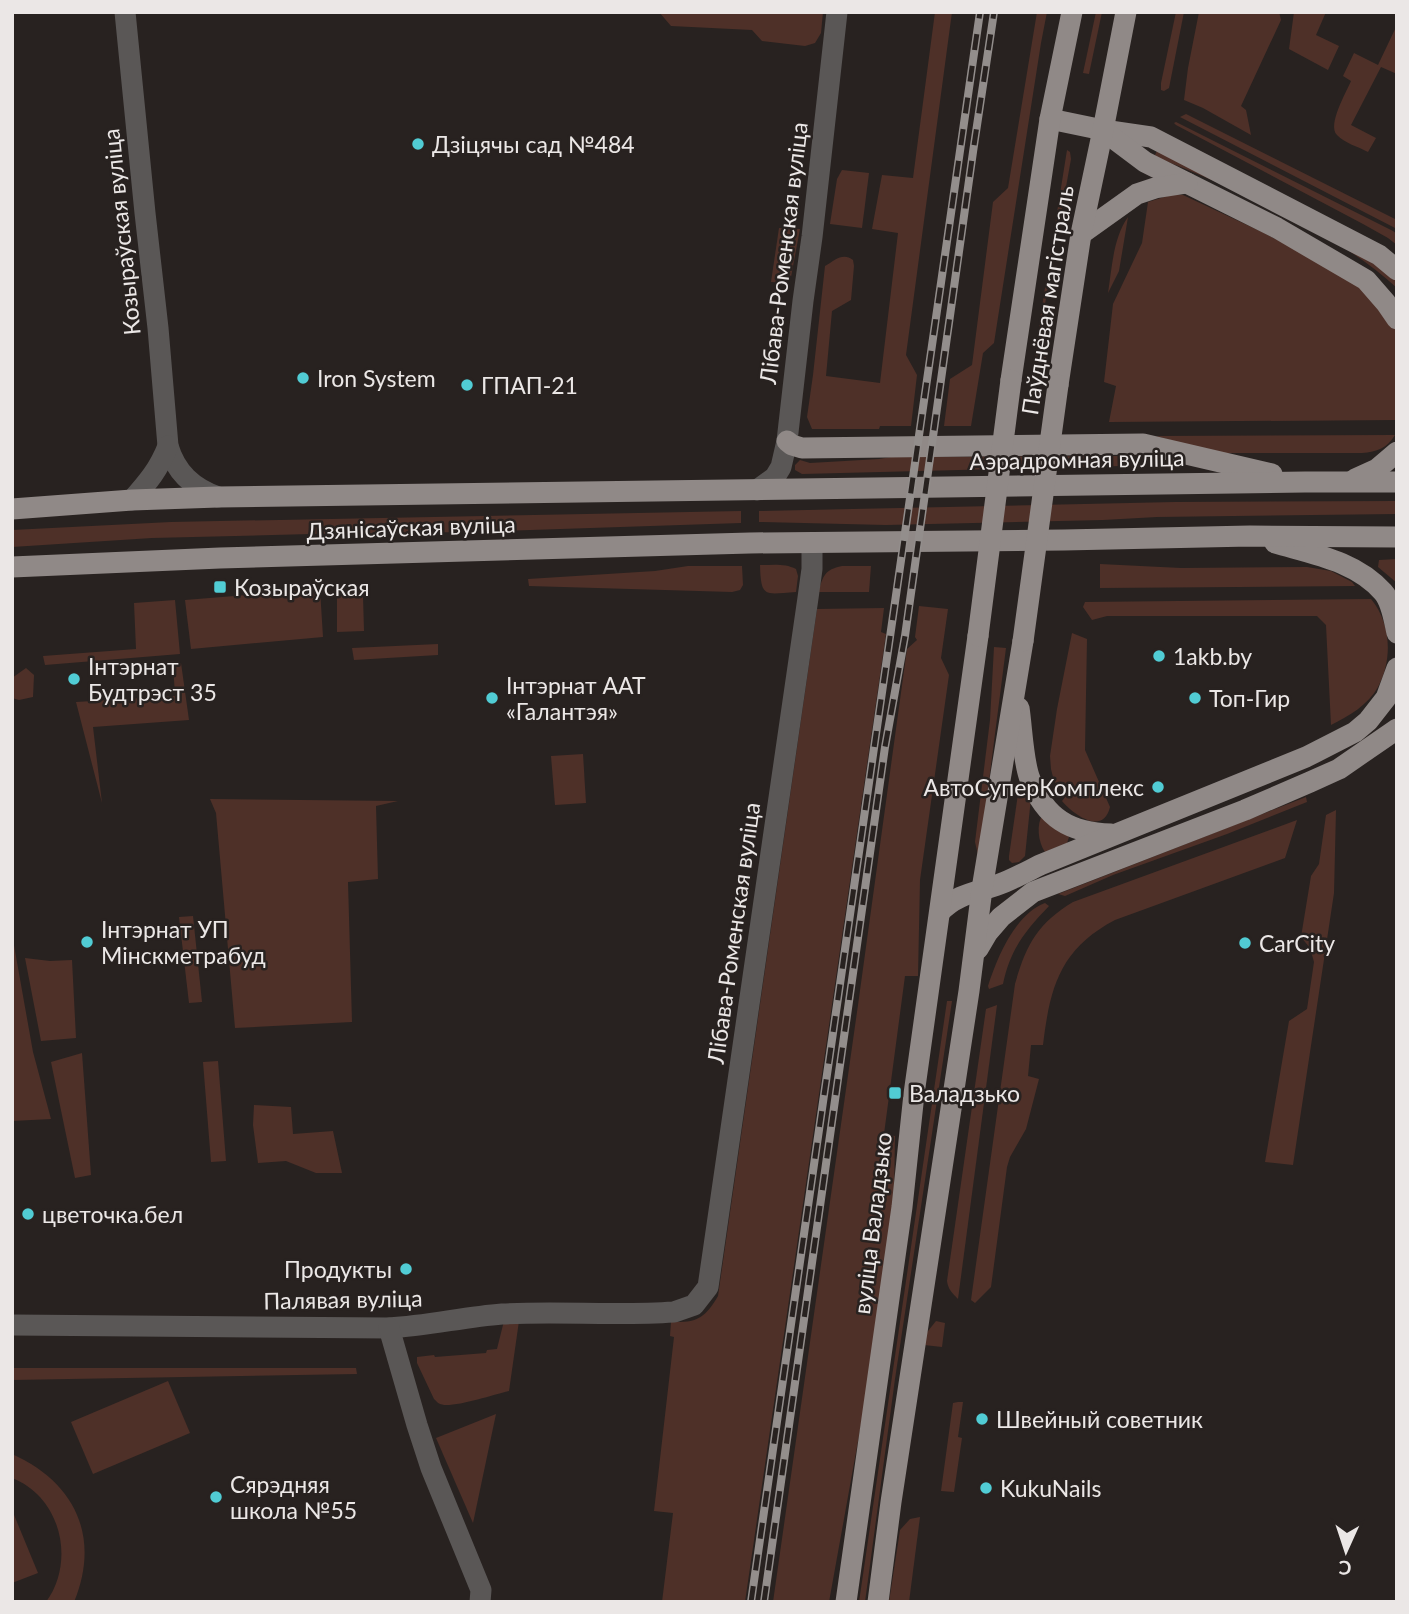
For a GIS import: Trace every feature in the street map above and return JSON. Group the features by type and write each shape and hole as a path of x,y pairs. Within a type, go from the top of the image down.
{"main road":[{"name":"Паўднёвая магістраль","path":"948,850 1011,380 1050,119 1072,12"},
{"name":"Паўднёвая магістраль","path":"982,889 1023,642 1081,234 1126,12"},
{"path":"1050,119 1103,130 1152,136 1379,255 1397,270"},
{"path":"1103,130 1145,162 1278,228 1366,281 1397,319"},
{"path":"1081,234 1137,194 1187,183"},
{"path":"787,441 802,448 1143,444 1305,482"},
{"path":"1343,483 1377,469 1397,452"},
{"name":"Аэрадромная вуліца","path":"757,489 1397,482"},
{"name":"Дзянісаўская вуліца","path":"12,509 218,497 757,489"},
{"path":"1250,536 1338,561 1361,572 1385,593 1397,633"},
{"path":"812,543 1250,536 1397,537"},
{"name":"Дзянісаўская вуліца","path":"12,567 220,558 812,543"},
{"path":"940,912 967,893 1004,883 1040,865 1306,757 1355,732 1368,721 1386,698 1397,668"},
{"path":"1016,685 1029,777 1043,803 1058,819 1077,830 1117,834"},
{"path":"948,850 957,872 968,884 994,892 1033,892 1310,782 1339,769 1397,729"},
{"name":"вуліца Валадзько","path":"846,1602 902,1206 914,1094 948,850"},
{"path":"878,1602 982,889"},
{"path":"973,957 1001,917 1033,892"}],"street":[{"name":"Козыраўская вуліца","path":"125,12 158,320 168,446 184,477 203,492 218,497"},
{"name":"Лібава-Роменская вуліца","path":"757,489 775,477 781,467 787,441 837,12"},
{"path":"132,500 160,466 168,446"},
{"name":"Лібава-Роменская вуліца","path":"674,1312 694,1305 708,1287 808,598 812,543"},
{"name":"Палявая вуліца","path":"12,1325 389,1328 502,1314 674,1312"},
{"path":"389,1328 416,1425 481,1590 480,1602"}],"shaded area":[{"path":"659,12 823,12 821,33 815,43 805,46 762,41 752,30 671,26"},
{"path":"935,12 952,12 906,355 917,375 911,426 812,429 807,417 825,266 839,258 853,260 851,300 832,311 826,376 880,383 898,233 872,229 882,175 913,178"},
{"path":"1037,12 1047,12 994,343 983,353 971,426 944,426 950,379 972,365 993,202 1008,188"},
{"path":"1096,12 1102,12 1089,74 1083,73"},
{"path":"1176,12 1184,12 1169,88 1164,91 1161,90 1161,83"},
{"path":"1199,12 1279,12 1281,20 1241,106 1246,110 1251,135 1184,100"},
{"path":"1294,12 1326,12 1316,35 1339,46 1328,70 1289,49"},
{"path":"1397,25 1397,74 1381,67 1351,125 1376,138 1368,152 1344,140 1335,130 1336,117 1351,81 1343,76 1354,53 1378,65"},
{"path":"1186,114 1397,220 1397,229 1180,117"},
{"path":"1176,122 1393,231 1397,234 1397,245 1363,224 1176,125"},
{"path":"1067,150 1071,159 1045,304 1046,358 1035,358 1041,313"},
{"path":"1157,151 1219,178 1309,224 1397,280 1397,288 1371,266 1313,229 1250,197 1156,157"},
{"path":"842,170 869,173 862,228 830,224 837,179"},
{"path":"1174,194 1183,195 1262,232 1351,278 1397,331 1397,420 1109,422 1116,386 1104,382 1113,304 1142,243 1148,202"},
{"path":"1128,217 1119,271 1108,293 1116,244"},
{"path":"779,228 800,229 791,277 787,283 771,282"},
{"path":"1395,435 1381,448 1362,453 1216,453 1156,436"},
{"path":"1119,456 1136,459 1121,466 802,474 795,470 795,465 800,460 810,463 891,457"},
{"path":"1397,501 1397,514 1157,517 886,525 759,522 759,511 1175,502"},
{"path":"741,511 741,523 152,538 12,547 12,530 171,522"},
{"path":"1397,559 1397,583 1378,567 1379,560"},
{"path":"1100,564 1181,568 1307,567 1331,571 1355,586 1100,588"},
{"path":"760,565 783,565 796,569 796,592 767,592 762,584"},
{"path":"688,566 742,566 743,585 740,590 732,592 529,586 528,579 655,571"},
{"path":"842,566 871,566 869,592 818,592 826,574"},
{"path":"320,589 323,637 191,649 185,600"},
{"path":"337,596 363,596 364,631 337,632"},
{"path":"1371,599 1383,619 1388,642 1383,676 1374,693 1363,705 1331,725 1326,625 1317,616 1107,616 1092,620 1083,607 1085,602"},
{"path":"175,600 180,654 45,665 43,656 136,649 134,603"},
{"path":"919,606 948,609 941,658 949,675 920,880 918,976 905,976 884,1134 895,1136 894,1196 869,1380 829,1602 773,1602 907,649 917,640 915,637"},
{"path":"884,608 881,632 886,634 745,1602 662,1602 673,1513 654,1511 674,1337 670,1336 671,1322 699,1318 718,1296 817,609"},
{"path":"1072,633 1087,639 1085,750 1110,807 1106,816 1095,822 1081,817 1062,801 1066,796 1054,781 1051,769 1050,756 1057,709"},
{"path":"438,644 438,655 354,660 352,648"},
{"path":"994,647 1006,648 979,859 975,842 990,720"},
{"path":"173,663 181,663 189,720 93,727 102,803 76,702 175,696"},
{"path":"26,668 34,675 33,697 19,700 12,698 12,678"},
{"path":"583,754 586,803 555,805 551,756"},
{"path":"1026,788 1031,798 1025,856 1019,862 1012,863 1009,856 1018,794 1019,790"},
{"path":"1306,797 1307,802 1227,834 1113,875 1065,896 1058,894"},
{"path":"210,799 398,801 376,806 378,879 348,882 352,1022 235,1028 216,813"},
{"path":"1336,810 1334,893 1293,1165 1265,1162 1289,1021 1307,1009 1314,962 1310,948 1301,937 1311,876 1319,864 1326,815"},
{"path":"1043,814 1069,837 1067,843 1045,852 1039,833"},
{"path":"1297,820 1285,858 1115,920 1096,931 1070,957 1054,988 1043,1045 1031,1045 1028,1076 1039,1079 1026,1129 1007,1167 991,1287 975,1303 971,1300 1015,984 1035,936 1051,918 1073,902"},
{"path":"1045,903 1049,906 1014,951 1003,984 989,989 1002,950 1016,927 1034,909"},
{"path":"193,916 202,1002 189,1003 179,917"},
{"path":"12,934 33,1052 51,1119 12,1121"},
{"path":"25,958 72,960 76,1038 41,1041"},
{"path":"947,1001 952,1001 895,1379 865,1602 859,1602"},
{"path":"997,1005 958,1299 947,1281 986,1009"},
{"path":"82,1053 91,1175 75,1178 51,1062"},
{"path":"218,1061 226,1161 211,1162 203,1062"},
{"path":"254,1105 291,1107 293,1134 333,1131 342,1173 316,1173 286,1161 258,1163 253,1125"},
{"path":"504,1321 519,1321 509,1391 459,1404 444,1405 434,1399 417,1363 417,1357 486,1353 487,1350 497,1349"},
{"path":"936,1321 945,1323 942,1347 924,1345 924,1336"},
{"path":"12,1368 356,1368 357,1374 12,1380"},
{"path":"168,1381 190,1433 93,1474 71,1422"},
{"path":"963,1402 958,1437 962,1438 954,1492 941,1491 953,1403"},
{"path":"496,1414 473,1523 436,1438"},
{"path":"12,1454 52,1480 77,1514 85,1555 82,1578 74,1602 46,1602 55,1586 60,1568 59,1532 42,1500 29,1487 12,1478"},
{"path":"12,1510 38,1573 12,1583"},
{"path":"920,1517 909,1602 889,1602 900,1530 910,1519"}],"railway":[{"path":"751,1602 980,12"},
{"path":"764,1602 885,747 905,636 994,12"}],"place":[{"name":"Дзіцячы сад №484","path":"418,144"},
{"name":"Iron System","path":"303,378"},
{"name":"ГПАП-21","path":"467,385"},
{"name":"Козыраўская","path":"220,587"},
{"name":"1akb.by","path":"1159,656"},
{"name":"Інтэрнат Будтрэст 35","path":"74,679"},
{"name":"Інтэрнат ААТ «Галантэя»","path":"492,698"},
{"name":"Топ-Гир","path":"1195,698"},
{"name":"АвтоСуперКомплекс","path":"1158,787"},
{"name":"Інтэрнат УП Мінскметрабуд","path":"87,942"},
{"name":"CarCity","path":"1245,943"},
{"name":"Валадзько","path":"895,1093"},
{"name":"цветочка.бел","path":"28,1214"},
{"name":"Продукты","path":"406,1269"},
{"name":"Швейный советник","path":"982,1419"},
{"name":"KukuNails","path":"986,1488"},
{"name":"Сярэдняя школа №55","path":"216,1497"}]}
